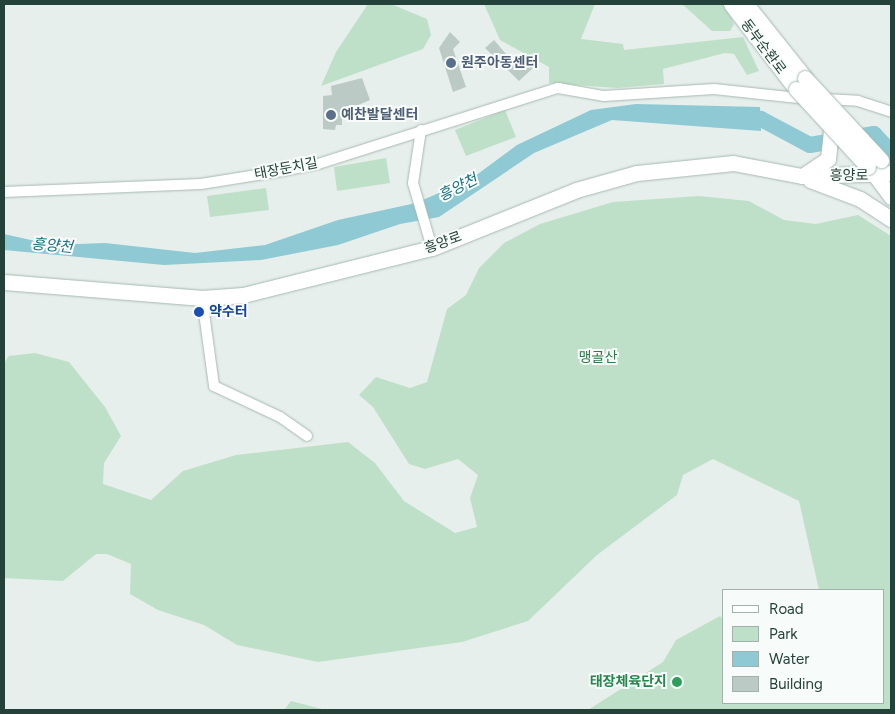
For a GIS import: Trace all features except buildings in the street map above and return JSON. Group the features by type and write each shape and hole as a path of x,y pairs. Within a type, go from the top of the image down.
{"street":[{"name":"동부순환로","path":"732,4 801,83"},
{"name":"동부순환로","path":"746,4 801,83"},
{"path":"801,83 831,128 875,168 891,172"},
{"path":"801,83 875,168 891,196"},
{"name":"태장둔치길","path":"4,192 201,184 318,164 558,88 604,96 714,89 762,98 858,102 891,112"},
{"path":"802,176 822,166 831,151 831,128"},
{"path":"421,130 413,183 430,242"},
{"name":"흥양로","path":"4,282 202,298 298,284 430,242 576,190 637,172 733,164 802,176 875,168"},
{"path":"802,176 860,199 891,219"},
{"path":"202,298 214,386 280,417 307,436"}],"green space":[{"path":"368,4 391,4 427,19 431,35 423,49 321,86 336,52"},
{"path":"484,4 595,4 581,39 623,44 624,50 743,37 759,71 747,75 734,54 725,53 663,69 664,84 617,88 549,83 549,67 500,40"},
{"path":"682,4 725,4 734,24 730,31 712,31"},
{"path":"505,110 516,137 466,156 455,130"},
{"path":"386,158 390,183 337,191 334,167"},
{"path":"266,188 269,210 210,217 207,196"},
{"name":"맹골산","path":"699,196 749,201 784,220 816,224 858,215 891,236 891,710 588,710 663,662 676,640 720,616 722,618 722,704 885,704 885,589 819,589 799,501 713,459 683,475 677,495 597,555 528,621 462,642 318,662 237,645 204,625 158,610 130,594 131,564 107,554 96,554 63,581 4,578 4,363 9,356 35,353 69,362 105,407 121,436 104,463 103,484 151,500 183,471 236,455 348,442 375,463 404,501 455,533 477,527 470,498 478,475 458,459 425,469 409,464 373,407 359,395 376,377 410,388 427,382 447,309 466,295 479,268 504,243 540,224 613,202"},
{"path":"291,701 322,709 323,710 284,710"}],"water":[{"path":"636,104 760,107 761,131 612,120 534,153 439,217 400,224 338,245 261,260 164,265 4,250 4,234 53,245 105,243 195,253 265,245 338,220 416,203 471,179 517,145 591,110"}],"waterway":[{"name":"흥양천","path":"740,116 761,119 810,145 874,134 891,152"}],"place":[{"name":"원주아동센터","path":"451,63"},
{"name":"예찬발달센터","path":"331,115"},
{"name":"약수터","path":"199,312"},
{"name":"태장체육단지","path":"677,682"}]}
